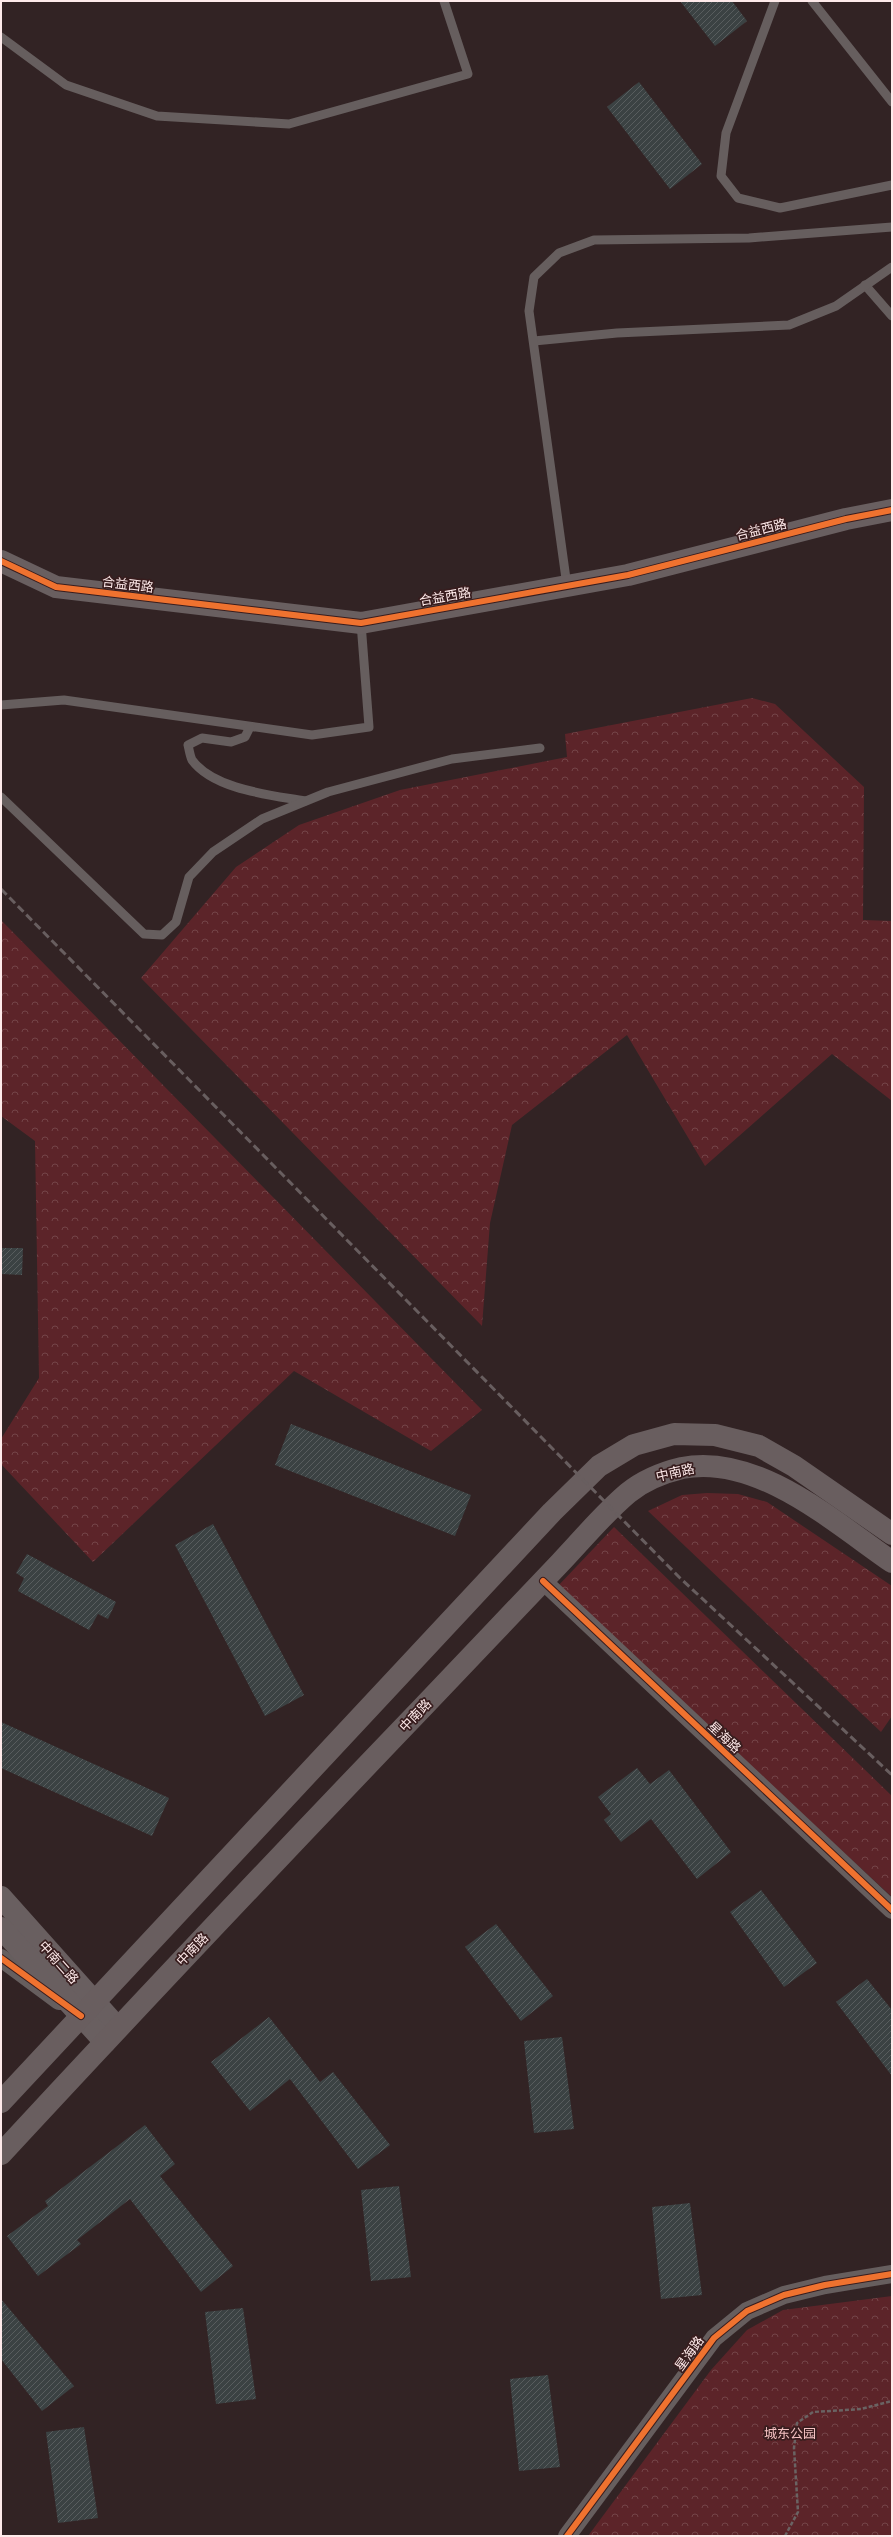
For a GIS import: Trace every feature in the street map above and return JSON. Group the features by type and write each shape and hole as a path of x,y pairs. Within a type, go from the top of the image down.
{"main road":[{"path":"1,2102 552,1512 599,1466 634,1445 674,1434 715,1435 760,1446 794,1466 892,1534"},
{"name":"中南路","path":"1,2154 111,2034 625,1495 644,1481 686,1467 712,1466 742,1471 772,1483 818,1511 892,1562"}],"street":[{"name":"合益西路","path":"1,561 56,587 361,623 628,575 846,519 892,510"},
{"name":"星海路","path":"543,1581 892,1910"},
{"name":"中南二路","path":"1,1897 87,2009"},
{"name":"中南二路","path":"1,1928 87,2009 111,2034"},
{"path":"1,1958 87,2009"},
{"name":"星海路","path":"567,2536 714,2338 747,2311 784,2295 825,2285 892,2274"}],"lane":[{"path":"1,37 66,85 157,116 289,124 468,74 444,1"},
{"path":"775,1 726,134 721,176 738,198 780,208 892,185"},
{"path":"812,1 892,102"},
{"path":"568,586 529,311 534,277 559,253 594,240 749,238 892,227"},
{"path":"534,341 617,333 789,325 836,306 892,266"},
{"path":"865,285 892,316"},
{"path":"1,705 64,700 312,735 369,727 361,623"},
{"path":"250,727 246,737 231,742 202,738 188,745 192,759 214,777 246,791 307,801"},
{"path":"1,797 144,934 162,935 176,922 189,877 213,852 262,819 328,792 452,759 540,748"}],"path":[{"path":"785,2536 798,2512 794,2448 797,2423 813,2412 861,2409 892,2401"}],"green space":[{"path":"752,698 775,704 864,787 863,920 892,921 892,1101 832,1054 705,1166 627,1035 512,1125 490,1223 482,1326 141,978 236,867 299,825 400,790 567,757 565,734"},
{"path":"1,920 482,1410 431,1451 294,1371 93,1562 1,1464 1,1439 39,1378 35,1141 1,1116"},
{"path":"707,1493 738,1494 767,1502 892,1586 892,1716 881,1732 648,1511 682,1495"},
{"path":"614,1527 892,1796 892,1897 557,1587"},
{"name":"城东公园","path":"892,2296 892,2536 588,2536 711,2370 747,2330 783,2310"}],"building":[{"path":"680,1 732,1 747,21 715,46"},
{"path":"639,82 702,164 670,189 607,107"},
{"path":"1,1248 23,1248 22,1275 1,1274"},
{"path":"291,1424 471,1495 455,1536 275,1465"},
{"path":"213,1524 304,1695 265,1716 175,1545"},
{"path":"27,1554 116,1602 108,1619 98,1614 89,1630 18,1591 24,1578 16,1573"},
{"path":"1,1722 169,1798 152,1836 1,1768"},
{"path":"637,1768 650,1784 669,1770 731,1852 697,1879 651,1819 621,1842 604,1820 611,1814 598,1797"},
{"path":"761,1890 817,1963 784,1987 730,1912"},
{"path":"496,1924 553,1996 521,2021 465,1947"},
{"path":"867,1979 892,2010 892,2076 836,2002"},
{"path":"269,2017 320,2082 333,2072 390,2145 358,2169 290,2079 250,2111 211,2062"},
{"path":"562,2037 574,2129 534,2133 524,2041"},
{"path":"145,2125 175,2164 160,2176 233,2266 201,2292 130,2199 77,2240 81,2244 38,2276 7,2236 48,2206 45,2201"},
{"path":"399,2186 411,2277 371,2281 361,2190"},
{"path":"690,2203 702,2295 661,2299 652,2207"},
{"path":"1,2299 74,2386 42,2411 1,2359"},
{"path":"243,2308 256,2399 216,2404 205,2312"},
{"path":"548,2375 560,2467 519,2471 510,2379"},
{"path":"84,2427 98,2518 58,2523 46,2432"}],"railway":[{"path":"1,889 679,1577 892,1775"}],"cycle path":[{"path":"1,561 56,587 361,623 628,575 846,519 892,510"},
{"path":"543,1581 892,1910"},
{"path":"1,1958 81,2016"},
{"path":"567,2536 714,2338 747,2311 784,2295 825,2285 892,2274"}]}
